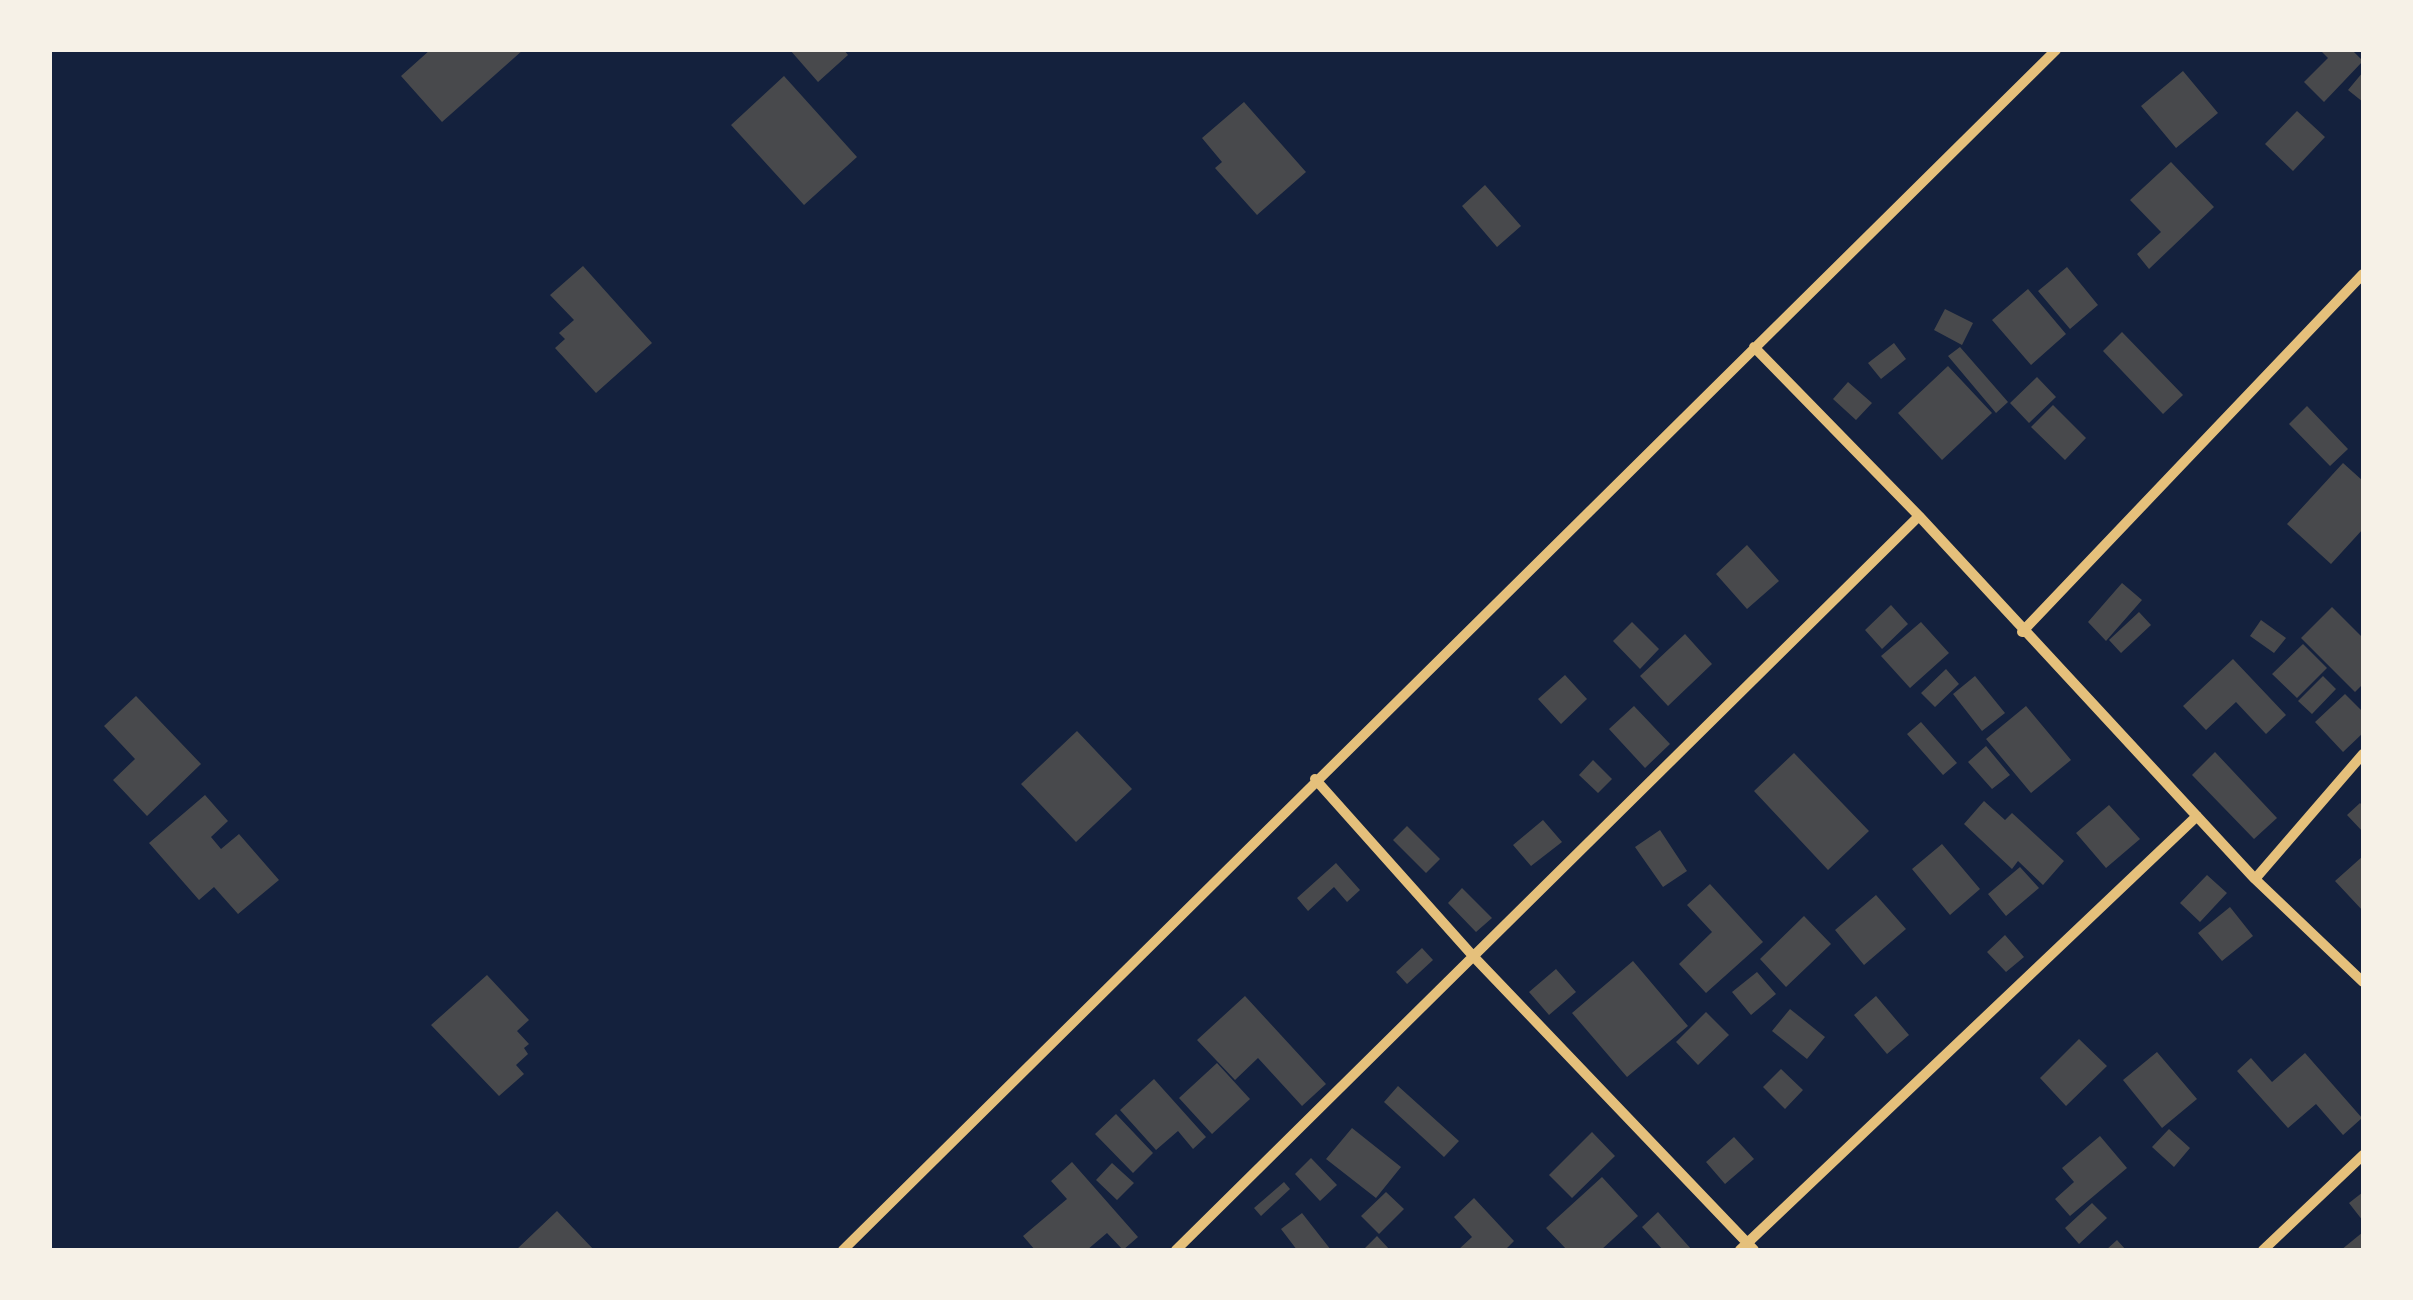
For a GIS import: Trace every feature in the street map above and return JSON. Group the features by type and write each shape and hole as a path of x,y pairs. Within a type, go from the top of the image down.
{"street":[{"path":"843,1250 1314,779 2056,50"},
{"path":"2022,632 2363,274"},
{"path":"1754,347 1919,516 2022,632 2255,879 2363,982"},
{"path":"1176,1250 1919,516"},
{"path":"2255,879 2363,754"},
{"path":"1314,779 1748,1248 2197,816"},
{"path":"2264,1250 2363,1154"}],"building":[{"path":"430,50 523,50 442,122 401,76"},
{"path":"790,50 844,50 848,55 818,82"},
{"path":"2320,50 2352,50 2363,61 2324,102 2304,82 2328,58"},
{"path":"2183,71 2218,113 2176,148 2141,106"},
{"path":"2363,72 2363,102 2348,90"},
{"path":"784,76 857,157 804,205 731,125"},
{"path":"1244,102 1306,172 1257,215 1215,168 1222,162 1202,138"},
{"path":"2297,111 2325,137 2293,171 2265,144"},
{"path":"2171,162 2214,207 2149,269 2137,254 2161,232 2130,200"},
{"path":"1485,185 1521,226 1497,247 1462,206"},
{"path":"583,266 652,343 596,393 555,348 565,339 559,333 574,320 550,295"},
{"path":"2067,267 2098,305 2070,329 2038,291"},
{"path":"2028,289 2066,334 2031,365 1992,320"},
{"path":"1945,309 1973,323 1962,345 1934,330"},
{"path":"2122,332 2183,395 2163,414 2103,351"},
{"path":"1894,343 1906,359 1881,379 1868,363"},
{"path":"1960,347 2008,402 1996,413 1948,356"},
{"path":"1948,366 1992,413 1942,460 1898,413"},
{"path":"2037,377 2056,397 2029,423 2010,403"},
{"path":"1848,382 1872,403 1856,420 1833,399"},
{"path":"2053,405 2086,438 2065,460 2031,427"},
{"path":"2307,406 2348,449 2330,466 2289,424"},
{"path":"2343,463 2363,481 2363,529 2331,564 2287,524"},
{"path":"1747,545 1779,581 1747,609 1716,574"},
{"path":"2122,583 2142,600 2106,641 2088,622"},
{"path":"1891,605 1908,624 1882,649 1865,630"},
{"path":"2332,607 2363,638 2363,684 2355,692 2301,638"},
{"path":"2139,612 2151,625 2121,653 2109,640"},
{"path":"2261,620 2286,638 2274,653 2250,636"},
{"path":"1632,622 1659,649 1640,669 1613,641"},
{"path":"1921,622 1949,653 1910,688 1881,656"},
{"path":"1685,634 1712,664 1668,706 1640,676"},
{"path":"2303,644 2327,668 2297,698 2272,674"},
{"path":"2233,659 2286,715 2266,734 2236,702 2206,730 2183,706"},
{"path":"1946,669 1959,684 1935,707 1921,693"},
{"path":"1565,675 1587,699 1561,724 1538,699"},
{"path":"1975,676 2005,713 1982,731 1953,694"},
{"path":"2323,676 2336,689 2312,714 2298,701"},
{"path":"2345,694 2363,712 2363,733 2343,752 2315,722"},
{"path":"136,696 201,764 147,816 113,780 135,759 104,726"},
{"path":"1634,706 1670,744 1645,768 1609,729"},
{"path":"2026,706 2071,760 2031,793 1986,739"},
{"path":"1921,722 1957,763 1943,775 1907,734"},
{"path":"1077,731 1132,789 1076,842 1021,784"},
{"path":"1986,746 2010,775 1992,789 1968,762"},
{"path":"2215,752 2277,818 2254,839 2192,775"},
{"path":"1794,753 1869,831 1828,870 1754,791"},
{"path":"1593,760 1612,779 1598,793 1579,775"},
{"path":"205,795 228,821 211,837 221,849 239,834 279,880 238,914 214,887 199,900 149,843"},
{"path":"1984,801 2005,820 2012,813 2064,861 2043,885 2018,861 2012,869 1964,824"},
{"path":"2360,803 2363,806 2363,832 2347,815"},
{"path":"2109,805 2140,839 2106,868 2076,833"},
{"path":"1543,820 1562,842 1531,866 1513,845"},
{"path":"1407,826 1440,859 1426,873 1393,840"},
{"path":"1660,830 1687,871 1663,887 1635,847"},
{"path":"1942,844 1980,889 1950,915 1912,869"},
{"path":"2363,856 2363,911 2335,881"},
{"path":"1336,863 1360,890 1347,902 1334,887 1308,911 1297,898"},
{"path":"2020,867 2039,888 2006,916 1988,894"},
{"path":"2207,875 2227,893 2200,922 2180,903"},
{"path":"1710,884 1763,942 1706,993 1679,964 1712,932 1687,905"},
{"path":"1462,888 1492,918 1476,932 1448,903"},
{"path":"1876,895 1906,929 1864,965 1835,930"},
{"path":"2230,907 2253,936 2222,961 2198,933"},
{"path":"1804,916 1831,944 1786,987 1760,959"},
{"path":"2005,935 2024,957 2006,972 1987,952"},
{"path":"1422,948 1433,960 1407,984 1396,972"},
{"path":"1633,961 1688,1026 1627,1077 1572,1013"},
{"path":"1556,969 1576,992 1549,1015 1529,992"},
{"path":"1757,972 1776,994 1751,1015 1732,992"},
{"path":"487,975 529,1020 517,1031 529,1044 524,1048 528,1054 516,1065 524,1074 499,1096 431,1025"},
{"path":"1245,996 1326,1084 1302,1106 1258,1058 1235,1080 1197,1040"},
{"path":"1876,996 1909,1035 1887,1054 1854,1015"},
{"path":"1790,1009 1825,1037 1807,1059 1772,1031"},
{"path":"1706,1012 1729,1035 1698,1065 1676,1042"},
{"path":"2079,1039 2107,1066 2066,1106 2040,1078"},
{"path":"2157,1052 2197,1099 2162,1128 2123,1080"},
{"path":"2305,1053 2362,1118 2343,1135 2316,1104 2288,1128 2237,1071 2251,1058 2272,1082"},
{"path":"1217,1063 1250,1099 1212,1134 1179,1098"},
{"path":"1781,1069 1803,1090 1785,1109 1763,1087"},
{"path":"1154,1079 1206,1137 1193,1149 1178,1131 1156,1150 1120,1110"},
{"path":"1398,1086 1459,1141 1444,1157 1384,1102"},
{"path":"1116,1114 1153,1153 1133,1173 1095,1134"},
{"path":"1352,1128 1401,1167 1376,1198 1326,1159"},
{"path":"2169,1129 2190,1148 2174,1167 2152,1147"},
{"path":"1592,1132 1615,1156 1572,1198 1549,1175"},
{"path":"2100,1136 2127,1168 2070,1216 2055,1199 2074,1182 2062,1168"},
{"path":"1734,1137 1754,1159 1725,1184 1706,1162"},
{"path":"1311,1158 1337,1185 1320,1201 1295,1174"},
{"path":"1072,1162 1138,1237 1123,1250 1107,1233 1087,1250 1035,1250 1023,1236 1067,1199 1051,1181"},
{"path":"1112,1163 1134,1183 1117,1200 1096,1180"},
{"path":"1602,1177 1638,1216 1601,1250 1567,1250 1546,1228"},
{"path":"1284,1182 1290,1189 1261,1216 1254,1208"},
{"path":"1386,1192 1404,1209 1379,1234 1361,1216"},
{"path":"2363,1192 2363,1221 2349,1203"},
{"path":"1474,1198 1514,1241 1505,1250 1458,1250 1472,1237 1454,1217"},
{"path":"2092,1203 2107,1218 2079,1244 2065,1228"},
{"path":"557,1211 594,1250 516,1250"},
{"path":"1658,1212 1692,1250 1663,1250 1642,1227"},
{"path":"1302,1213 1331,1250 1297,1250 1281,1229"},
{"path":"2363,1232 2363,1250 2341,1250"},
{"path":"1377,1236 1390,1250 1363,1250"},
{"path":"2117,1240 2126,1250 2106,1250"}]}
